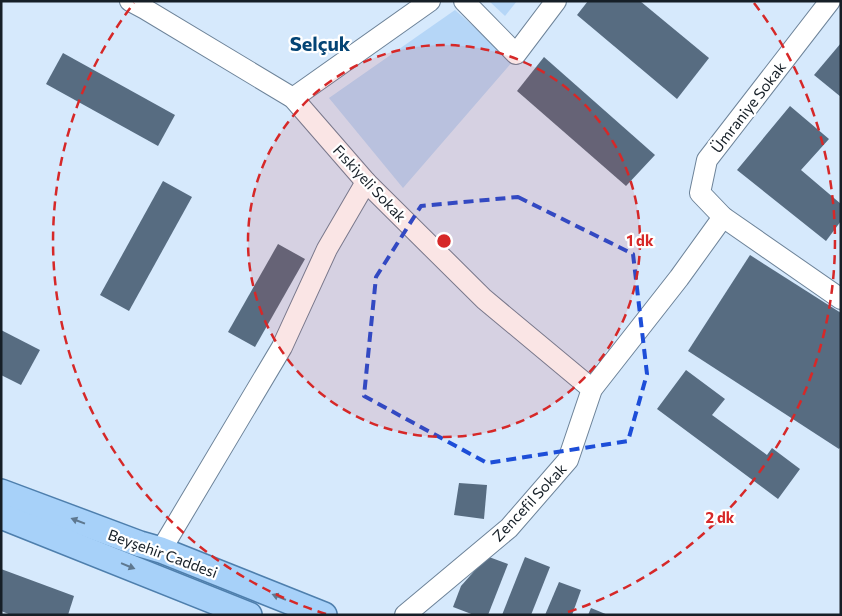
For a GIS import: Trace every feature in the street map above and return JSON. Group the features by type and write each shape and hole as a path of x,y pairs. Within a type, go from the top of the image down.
{"main road":[{"name":"Beyşehir Caddesi","path":"1,492 140,544 161,550 324,615"},
{"name":"Beyşehir Caddesi","path":"1,516 247,614"}],"street":[{"path":"293,98 430,1"},
{"path":"464,1 516,54 556,1"},
{"name":"Ümraniye Sokak","path":"723,217 700,193 707,160 830,1"},
{"name":"Fıskiyeli Sokak","path":"141,4 293,98 366,182 484,299 592,389"},
{"path":"161,550 282,348 327,249 366,182"},
{"path":"723,217 841,299"},
{"name":"Zencefil Sokak","path":"405,615 509,528 568,460 592,389 679,278 723,217"}],"highlighted area":[{"path":"518,197 633,254 647,374 628,441 487,463 364,396 376,277 421,206"}],"shaded area":[{"path":"489,1 517,1 505,16"},
{"path":"455,10 513,61 403,188 329,98"}],"building":[{"path":"588,1 640,1 709,58 677,99 577,15"},
{"path":"841,43 841,97 814,75"},
{"path":"63,53 175,115 158,146 46,84"},
{"path":"544,57 655,155 626,186 517,91"},
{"path":"790,106 829,139 801,170 841,204 841,221 826,241 737,170"},
{"path":"163,181 192,197 129,311 100,295"},
{"path":"278,244 305,259 255,347 228,332"},
{"path":"750,255 841,313 841,446 839,449 688,351"},
{"path":"1,330 40,350 21,385 1,375"},
{"path":"686,370 725,399 712,415 767,455 772,448 800,469 778,499 657,409"},
{"path":"459,483 487,485 484,519 454,515"},
{"path":"489,557 508,564 488,615 474,615 453,607 461,586"},
{"path":"525,557 550,567 531,615 502,615"},
{"path":"1,569 74,596 68,615 11,615 1,611"},
{"path":"559,582 581,590 572,615 545,615"},
{"path":"591,608 608,615 588,615"}],"district":[{"name":"Selçuk","path":"320,43"}]}
